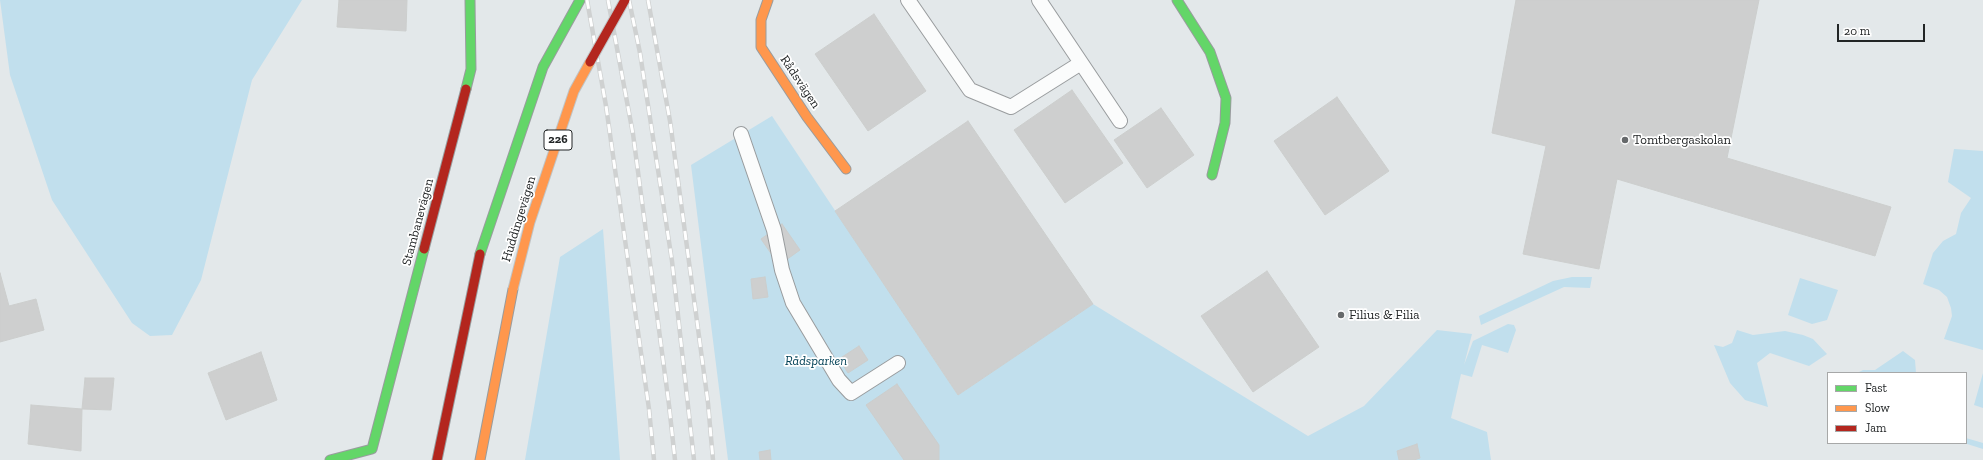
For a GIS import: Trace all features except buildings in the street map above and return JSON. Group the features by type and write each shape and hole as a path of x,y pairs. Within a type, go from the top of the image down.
{"main road":[{"name":"Stambanevägen","path":"330,460 372,449 471,69 470,0"},
{"name":"Huddingevägen","path":"437,460 478,259 543,67 580,0"},
{"name":"Huddingevägen","path":"480,460 513,289 530,222 574,90 625,0"},
{"name":"Rådsvägen","path":"768,0 761,20 761,48 807,117 846,169"},
{"path":"1177,0 1210,52 1226,98 1225,123 1212,175"}],"lane":[{"path":"908,0 970,90 1011,107 1081,63"},
{"path":"1039,0 1120,121"},
{"path":"741,134 774,230 782,270 793,303 839,380 851,393 898,363"}],"green space":[{"path":"0,0 302,0 252,80 201,280 172,335 150,336 132,323 52,200 10,75"},
{"name":"Rådsparken","path":"772,116 958,395 1093,304 1308,436 1364,406 1437,330 1472,334 1464,365 1473,341 1508,324 1514,325 1516,330 1508,353 1482,345 1472,377 1461,374 1451,418 1487,432 1491,460 728,460 691,165"},
{"path":"1954,149 1983,151 1983,350 1944,339 1952,316 1947,297 1939,290 1923,284 1933,253 1943,241 1956,234 1961,213 1971,198 1948,182"},
{"path":"603,229 620,460 525,460 560,257"},
{"path":"1572,277 1592,277 1590,288 1564,287 1481,325 1479,316 1553,281"},
{"path":"1800,278 1838,290 1827,320 1812,324 1788,315"},
{"path":"1737,330 1753,335 1785,331 1803,335 1813,339 1827,354 1809,366 1770,353 1757,363 1768,407 1745,400 1730,383 1714,345 1723,347 1732,343"},
{"path":"1903,351 1915,360 1916,372 1859,372 1863,370 1875,370"},
{"path":"1983,373 1983,408 1974,405"},
{"path":"1967,438 1983,443 1983,449 1967,444"}],"railway":[{"path":"587,0 606,106 649,409 654,460"},
{"path":"608,0 633,134 675,460"},
{"path":"629,0 640,53 672,261 694,460"},
{"path":"648,0 670,121 708,403 713,460"}],"traffic: fast":[{"path":"466,89 471,69 470,0"},
{"path":"480,254 543,67 580,0"},
{"path":"1177,0 1210,52 1226,98 1225,123 1212,175"},
{"path":"330,460 372,449 424,249"}],"traffic: slow":[{"path":"768,0 761,20 761,47 807,117 846,169"},
{"path":"513,289 530,222 574,91 590,62"},
{"path":"480,460 513,289"}],"traffic: jam":[{"path":"590,62 625,0"},
{"path":"424,249 466,89"},
{"path":"437,460 480,254"}],"place":[{"name":"Tomtbergaskolan","path":"1625,140"},
{"name":"Filius & Filia","path":"1341,315"}]}
